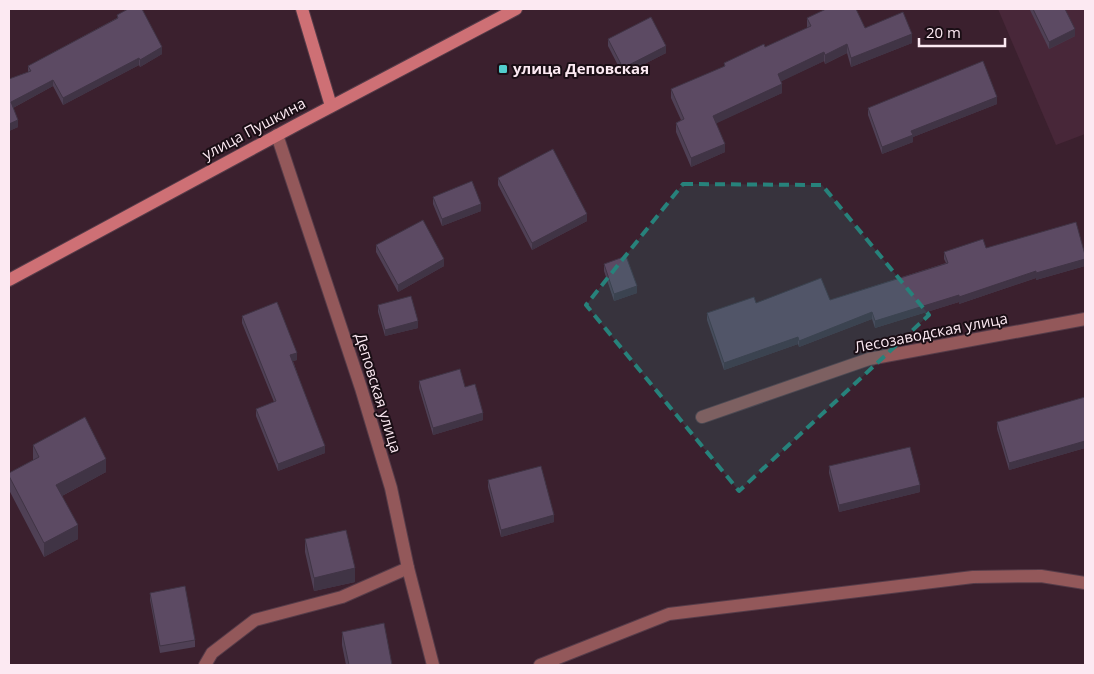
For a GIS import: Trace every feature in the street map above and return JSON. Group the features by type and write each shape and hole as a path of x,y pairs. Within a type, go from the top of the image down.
{"street":[{"path":"302,9 331,106"},
{"name":"улица Пушкина","path":"9,280 331,106 516,9"},
{"name":"Деповская улица","path":"277,135 391,488 408,568 433,665"},
{"name":"Лесозаводская улица","path":"702,417 869,359 1085,319"},
{"path":"204,665 212,653 255,620 342,597 408,568"},
{"path":"540,665 669,614 973,577 1041,576 1085,583"}],"highlighted area":[{"path":"683,184 822,185 929,315 739,491 586,305"}],"shaded area":[{"path":"998,9 1085,9 1085,134 1056,145"}],"building":[{"path":"128,9 142,9 162,47 63,98 53,80 11,102 18,120 9,124 9,79 31,71 28,66 118,18 117,15"},
{"path":"826,9 856,9 865,28 903,12 912,34 851,58 847,44 825,55 824,52 778,74 782,84 713,116 725,144 691,158 676,123 684,119 671,89 725,66 724,63 764,44 765,47 811,26 807,18"},
{"path":"1033,9 1065,9 1075,29 1049,42"},
{"path":"651,17 666,46 623,68 608,39"},
{"path":"983,61 997,97 911,131 913,135 882,147 868,108"},
{"path":"553,149 587,214 532,243 498,178"},
{"path":"472,181 481,204 442,219 433,197"},
{"path":"423,220 444,259 398,285 376,245"},
{"path":"1076,222 1085,259 1036,273 1036,271 959,297 959,295 875,321 872,312 799,341 798,337 724,363 707,313 754,297 756,303 821,278 830,300 948,263 944,252 983,239 986,248"},
{"path":"626,256 637,286 614,294 604,264"},
{"path":"411,296 418,321 385,330 378,305"},
{"path":"277,302 297,353 290,355 325,446 278,464 256,409 276,401 242,316"},
{"path":"460,369 465,387 475,384 483,413 433,428 419,381"},
{"path":"1085,397 1085,441 1009,463 997,422"},
{"path":"85,417 106,459 56,485 78,525 44,543 9,473 39,457 33,445"},
{"path":"910,447 920,485 839,505 829,466"},
{"path":"541,466 554,515 501,530 488,480"},
{"path":"346,530 355,568 314,578 305,539"},
{"path":"185,586 195,640 160,646 150,593"},
{"path":"384,623 392,665 349,665 342,632"}],"place":[{"name":"улица Деповская","path":"503,69"}]}
